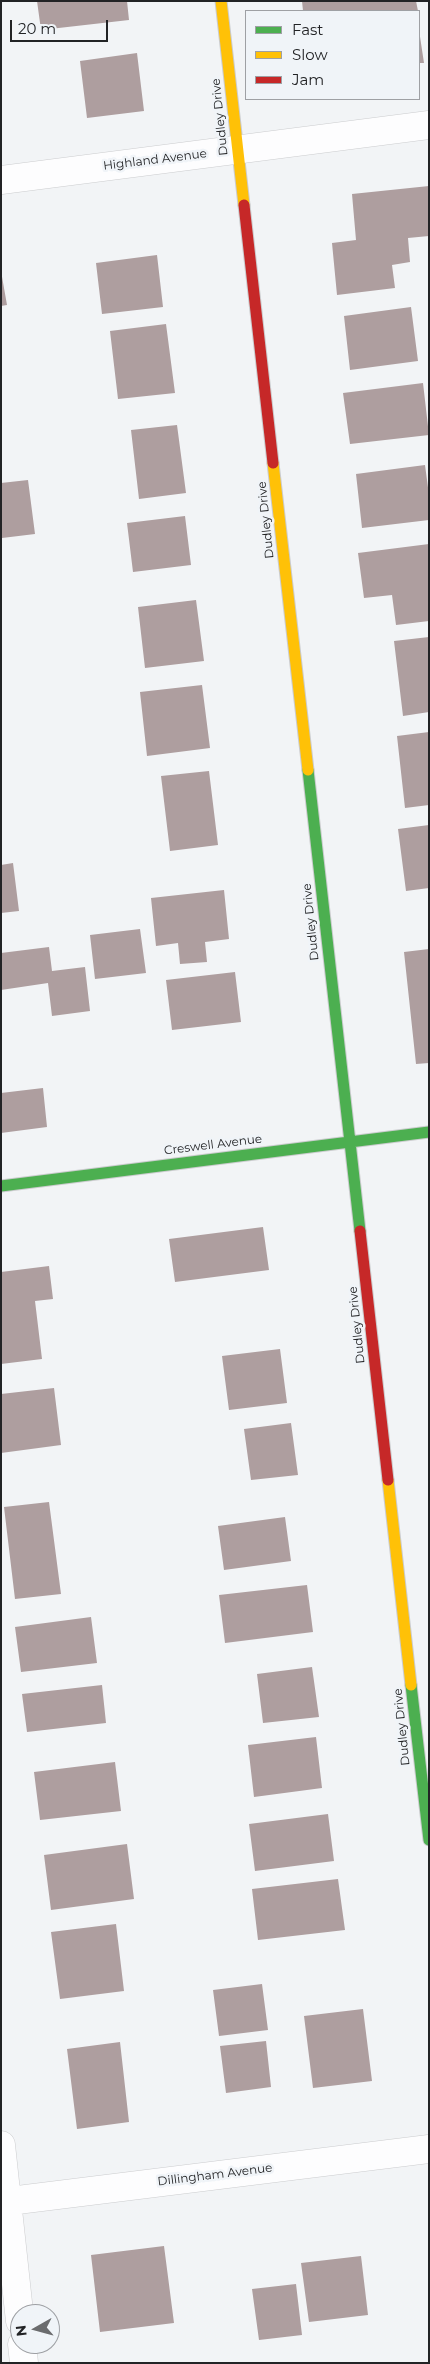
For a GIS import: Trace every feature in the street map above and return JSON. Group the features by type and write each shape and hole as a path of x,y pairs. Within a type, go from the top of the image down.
{"street":[{"name":"Dudley Drive","path":"221,1 429,1840"},
{"name":"Highland Avenue","path":"1,180 429,125"},
{"name":"Creswell Avenue","path":"1,1186 429,1132"},
{"path":"1,2145 5,2201 18,2304"},
{"name":"Dillingham Avenue","path":"5,2201 429,2148"}],"building":[{"path":"37,1 127,1 129,20 41,30"},
{"path":"302,1 416,1 418,10 303,10"},
{"path":"420,37 424,63 420,63"},
{"path":"137,53 144,111 87,118 80,61"},
{"path":"429,186 429,236 408,238 410,262 392,265 395,288 337,295 332,243 356,240 352,194"},
{"path":"157,255 163,307 102,314 96,263"},
{"path":"1,271 7,305 1,306"},
{"path":"411,307 418,361 350,370 344,316"},
{"path":"166,324 175,393 118,399 110,331"},
{"path":"423,383 429,435 350,444 343,393"},
{"path":"177,425 186,493 139,499 131,430"},
{"path":"425,465 429,495 429,520 362,528 356,474"},
{"path":"28,480 35,534 2,538 1,483"},
{"path":"185,516 191,565 133,572 127,523"},
{"path":"429,544 429,621 396,625 392,595 364,598 358,553"},
{"path":"196,600 204,661 145,668 138,607"},
{"path":"429,637 429,712 403,716 394,641"},
{"path":"202,685 210,748 147,756 140,692"},
{"path":"429,732 429,805 405,808 397,736"},
{"path":"209,771 218,845 170,851 161,776"},
{"path":"429,825 429,888 406,891 398,829"},
{"path":"13,863 19,911 1,913 1,865"},
{"path":"224,890 229,939 205,942 207,962 180,964 178,943 156,946 151,898"},
{"path":"140,929 146,973 95,979 90,935"},
{"path":"49,947 52,971 85,967 90,1011 52,1016 48,983 1,990 1,953"},
{"path":"429,949 429,1063 416,1064 404,952"},
{"path":"235,972 241,1022 172,1030 166,980"},
{"path":"43,1088 47,1127 1,1133 1,1093"},
{"path":"263,1227 269,1270 175,1282 169,1239"},
{"path":"49,1266 53,1299 35,1301 42,1359 1,1364 1,1272"},
{"path":"280,1349 287,1403 229,1410 222,1356"},
{"path":"54,1388 61,1445 1,1453 1,1394"},
{"path":"291,1423 298,1475 251,1480 244,1429"},
{"path":"49,1502 61,1594 15,1599 4,1507"},
{"path":"285,1517 291,1561 224,1570 218,1526"},
{"path":"307,1585 313,1632 225,1643 219,1595"},
{"path":"91,1617 97,1663 21,1672 15,1627"},
{"path":"312,1667 319,1717 263,1723 257,1674"},
{"path":"102,1685 106,1723 27,1732 22,1694"},
{"path":"316,1737 322,1788 254,1797 248,1745"},
{"path":"115,1762 121,1811 40,1820 34,1772"},
{"path":"328,1814 334,1861 255,1871 249,1824"},
{"path":"127,1844 134,1899 51,1910 44,1855"},
{"path":"338,1879 345,1930 258,1940 252,1889"},
{"path":"116,1924 124,1991 60,1999 51,1932"},
{"path":"262,1984 268,2030 219,2036 213,1990"},
{"path":"363,2009 372,2081 313,2088 304,2016"},
{"path":"266,2041 271,2087 226,2093 220,2046"},
{"path":"120,2042 129,2122 77,2129 67,2049"},
{"path":"164,2246 174,2323 100,2332 91,2255"},
{"path":"361,2256 368,2315 309,2322 301,2263"},
{"path":"296,2284 302,2335 259,2340 252,2289"}],"traffic: fast":[{"path":"308,770 360,1231"},
{"path":"1,1186 429,1132"},
{"path":"411,1685 429,1840"}],"traffic: slow":[{"path":"221,1 244,205"},
{"path":"273,463 308,770"},
{"path":"388,1480 411,1685"}],"traffic: jam":[{"path":"244,205 273,463"},
{"path":"360,1231 388,1480"}]}
